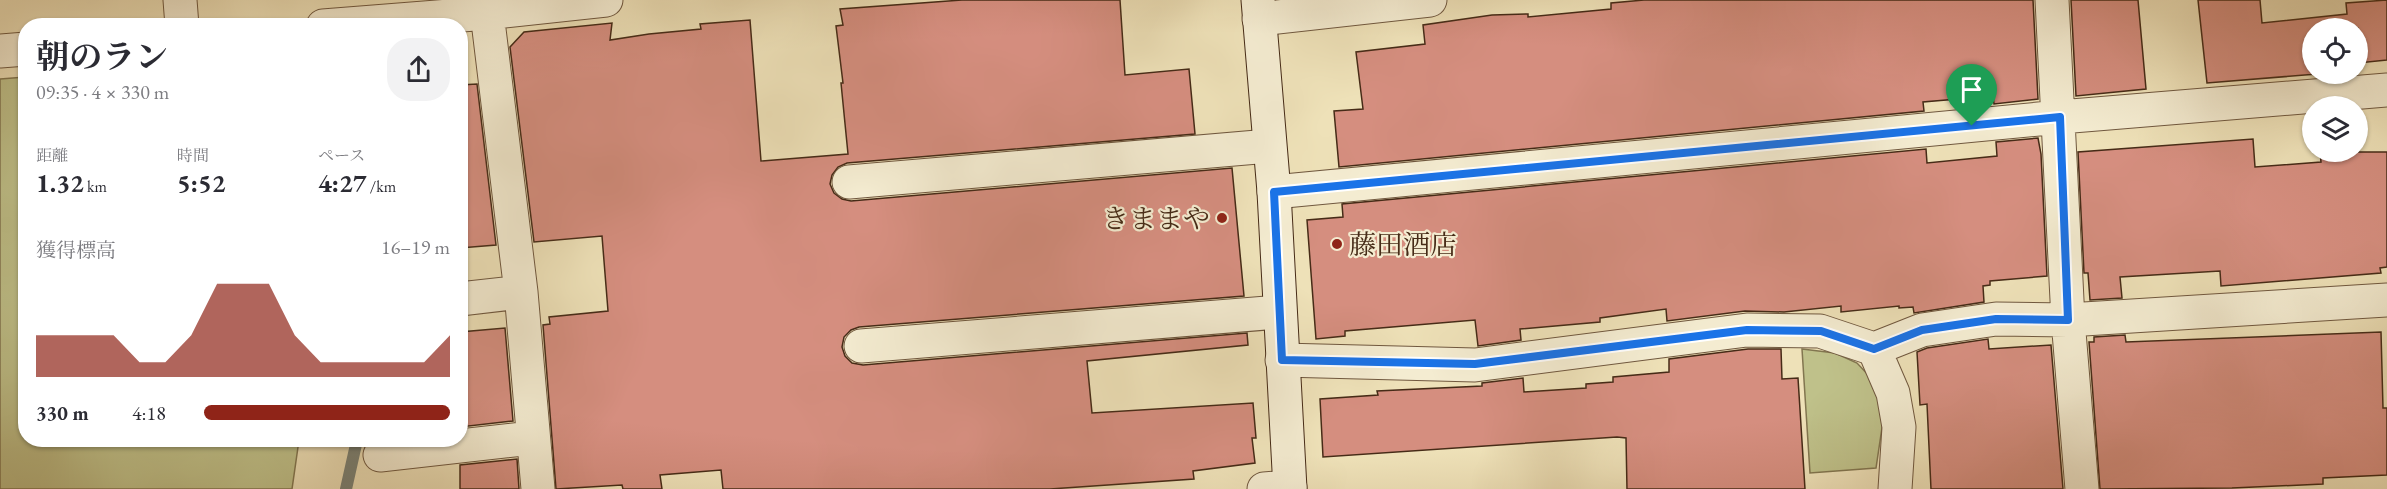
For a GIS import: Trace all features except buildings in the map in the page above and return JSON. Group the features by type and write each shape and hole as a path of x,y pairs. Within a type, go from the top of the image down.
{"street":[{"path":"180,0 181,18"},
{"path":"353,18 378,11 423,18 483,14 555,3 606,0"},
{"path":"1281,488 1282,360 1274,192 1259,10 1430,0"},
{"path":"2052,0 2060,117 2068,320 2082,489"},
{"path":"483,14 521,292 538,489"},
{"path":"0,51 18,50"},
{"path":"1274,192 2060,117 2387,90"},
{"path":"849,182 1269,146"},
{"path":"468,298 521,292"},
{"path":"1282,360 1475,364 1747,330 1821,331 1874,349 1922,330 1996,319 2068,320 2387,300"},
{"path":"861,346 1279,312"},
{"path":"1874,349 1893,393 1899,427 1895,489"},
{"path":"468,445 532,438"},
{"path":"380,455 452,447"}],"green space":[{"path":"18,78 18,447 298,447 292,489 0,489 0,79"},
{"path":"1802,349 1835,353 1857,363 1872,379 1884,414 1876,468 1810,473"}],"waterway":[{"path":"346,489 355,447"}],"place":[{"name":"きままや","path":"1222,218"},
{"name":"藤田酒店","path":"1337,244"}],"route":[{"path":"2060,117 2068,320 1996,319 1922,330 1874,349 1821,331 1747,330 1475,364 1282,360 1274,192 1972,126 2060,117"}]}
